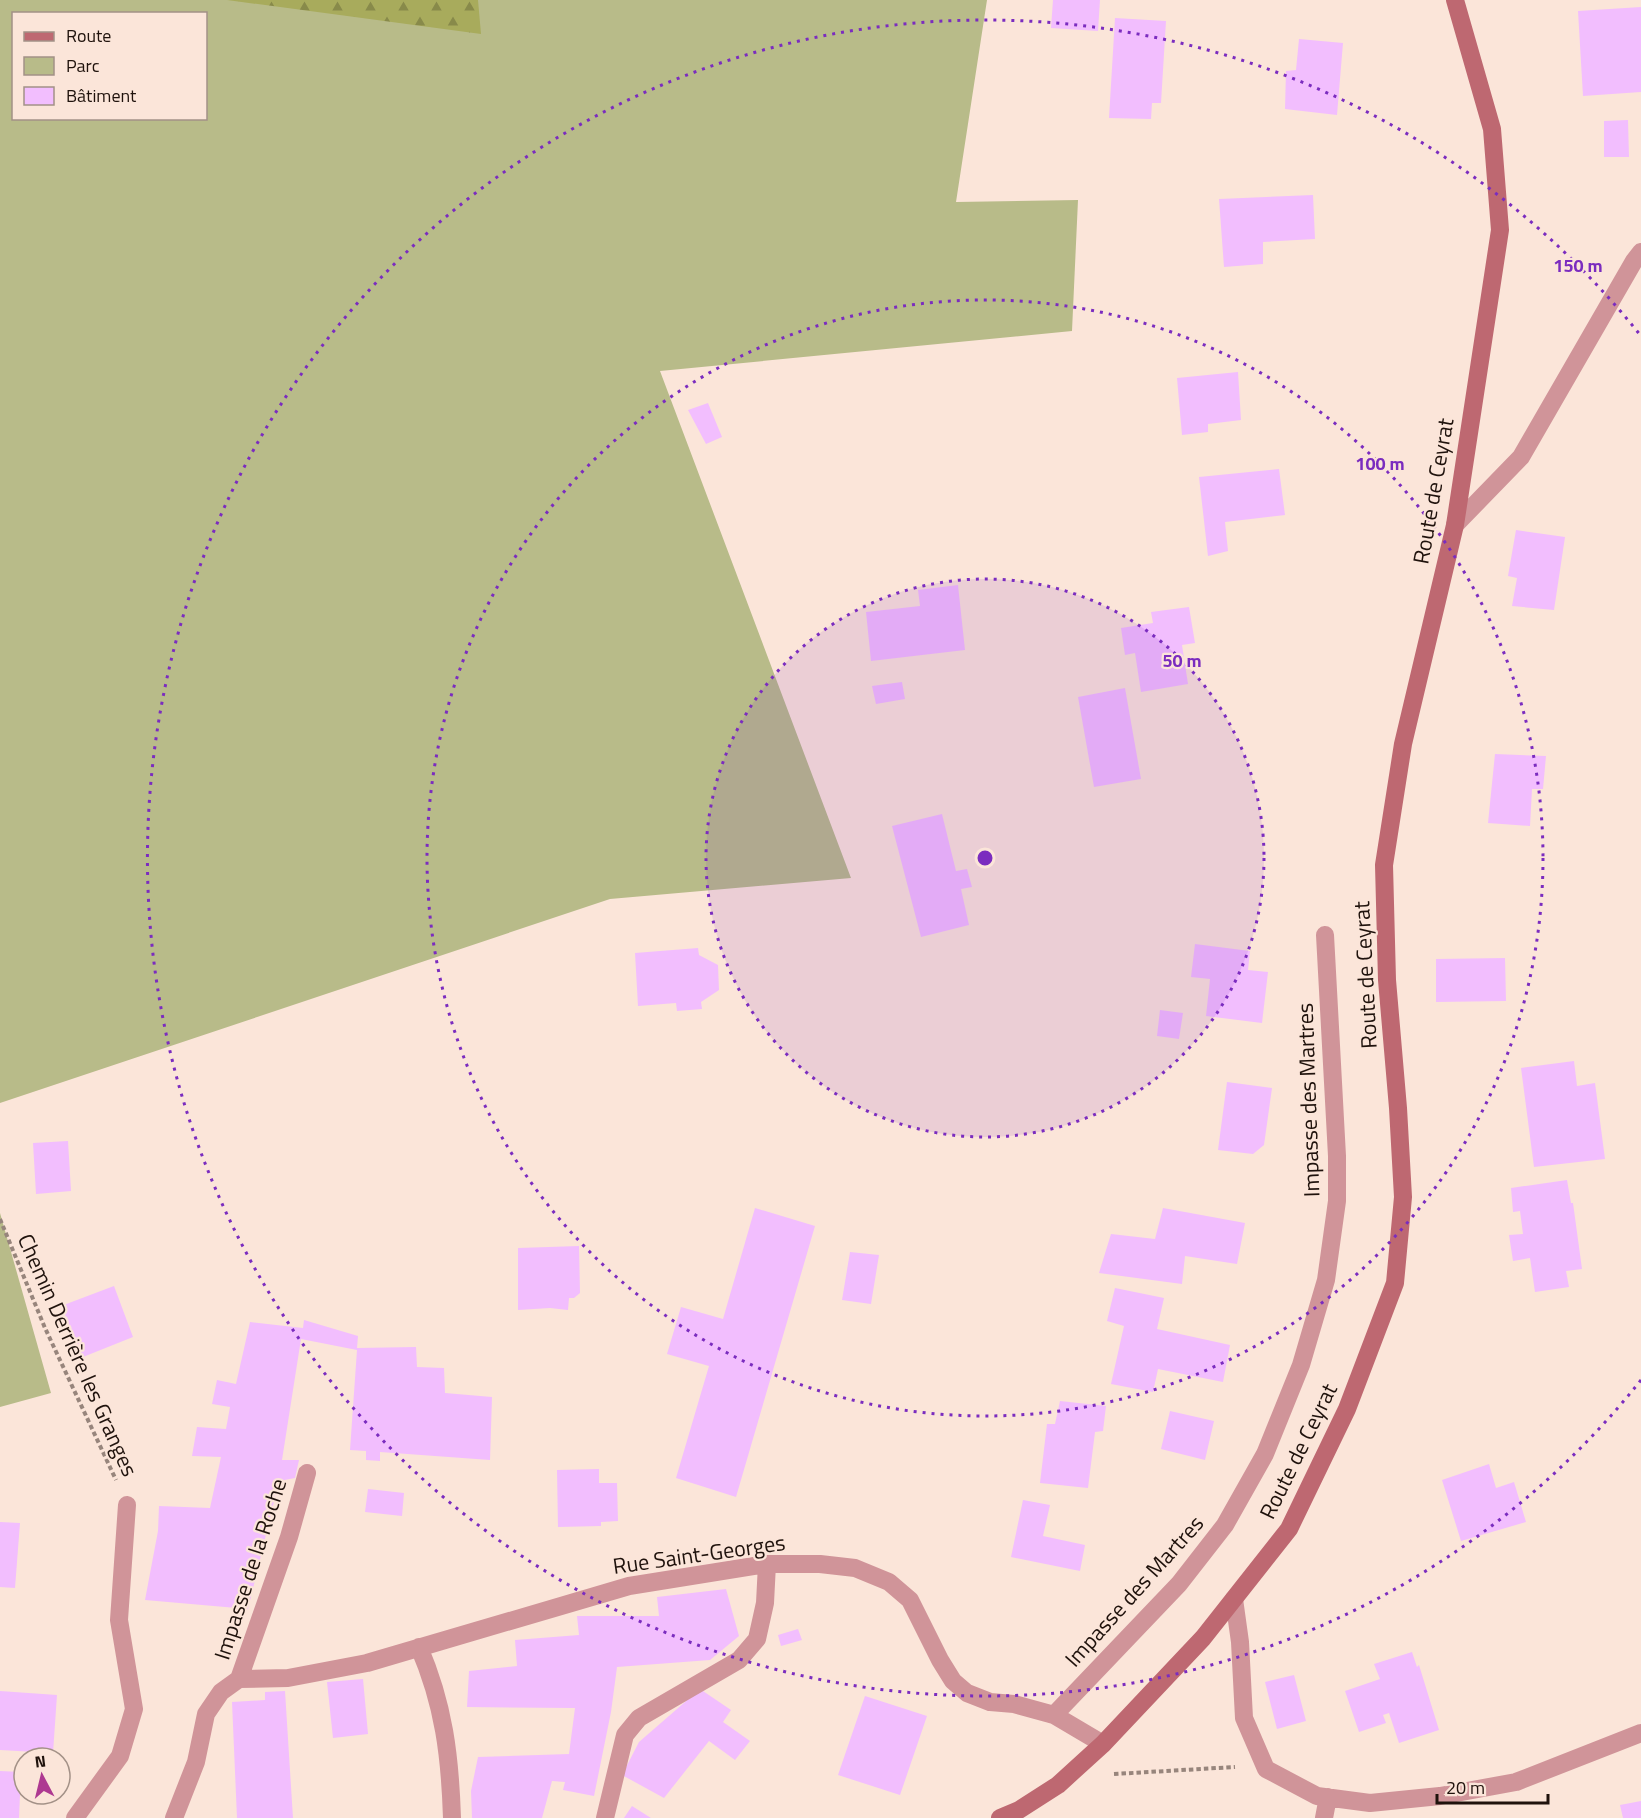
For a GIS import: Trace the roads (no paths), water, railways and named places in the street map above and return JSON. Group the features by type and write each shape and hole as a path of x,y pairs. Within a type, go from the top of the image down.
{"street":[{"name":"Route de Ceyrat","path":"1000,1818 1018,1814 1058,1785 1103,1744 1203,1638 1289,1529 1347,1408 1395,1283 1403,1197 1387,980 1384,865 1403,744 1455,525 1500,230 1492,129 1455,0"},
{"path":"1455,525 1521,457 1641,252"},
{"name":"Impasse des Martres","path":"1054,1715 1179,1584 1225,1525 1265,1454 1300,1365 1326,1280 1337,1201 1338,1156 1325,935"},
{"name":"Impasse de la Roche","path":"239,1679 289,1536 307,1473"},
{"path":"75,1818 120,1756 134,1709 119,1620 127,1505"},
{"path":"605,1818 625,1735 639,1718 738,1660 756,1639 765,1603 766,1564"},
{"name":"Rue Saint-Georges","path":"239,1679 288,1678 367,1663 629,1586 766,1564 820,1564 855,1568 889,1582 910,1600 939,1660 953,1681 967,1693 990,1702 1014,1704 1054,1715 1103,1744"},
{"path":"1234,1599 1240,1642 1244,1718 1266,1769 1317,1796 1370,1803 1440,1796 1516,1782 1641,1733"},
{"path":"419,1647 432,1675 445,1725 451,1778 452,1818"},
{"path":"174,1818 196,1762 206,1714 221,1692 239,1679"},
{"path":"1324,1818 1328,1797"}]}
